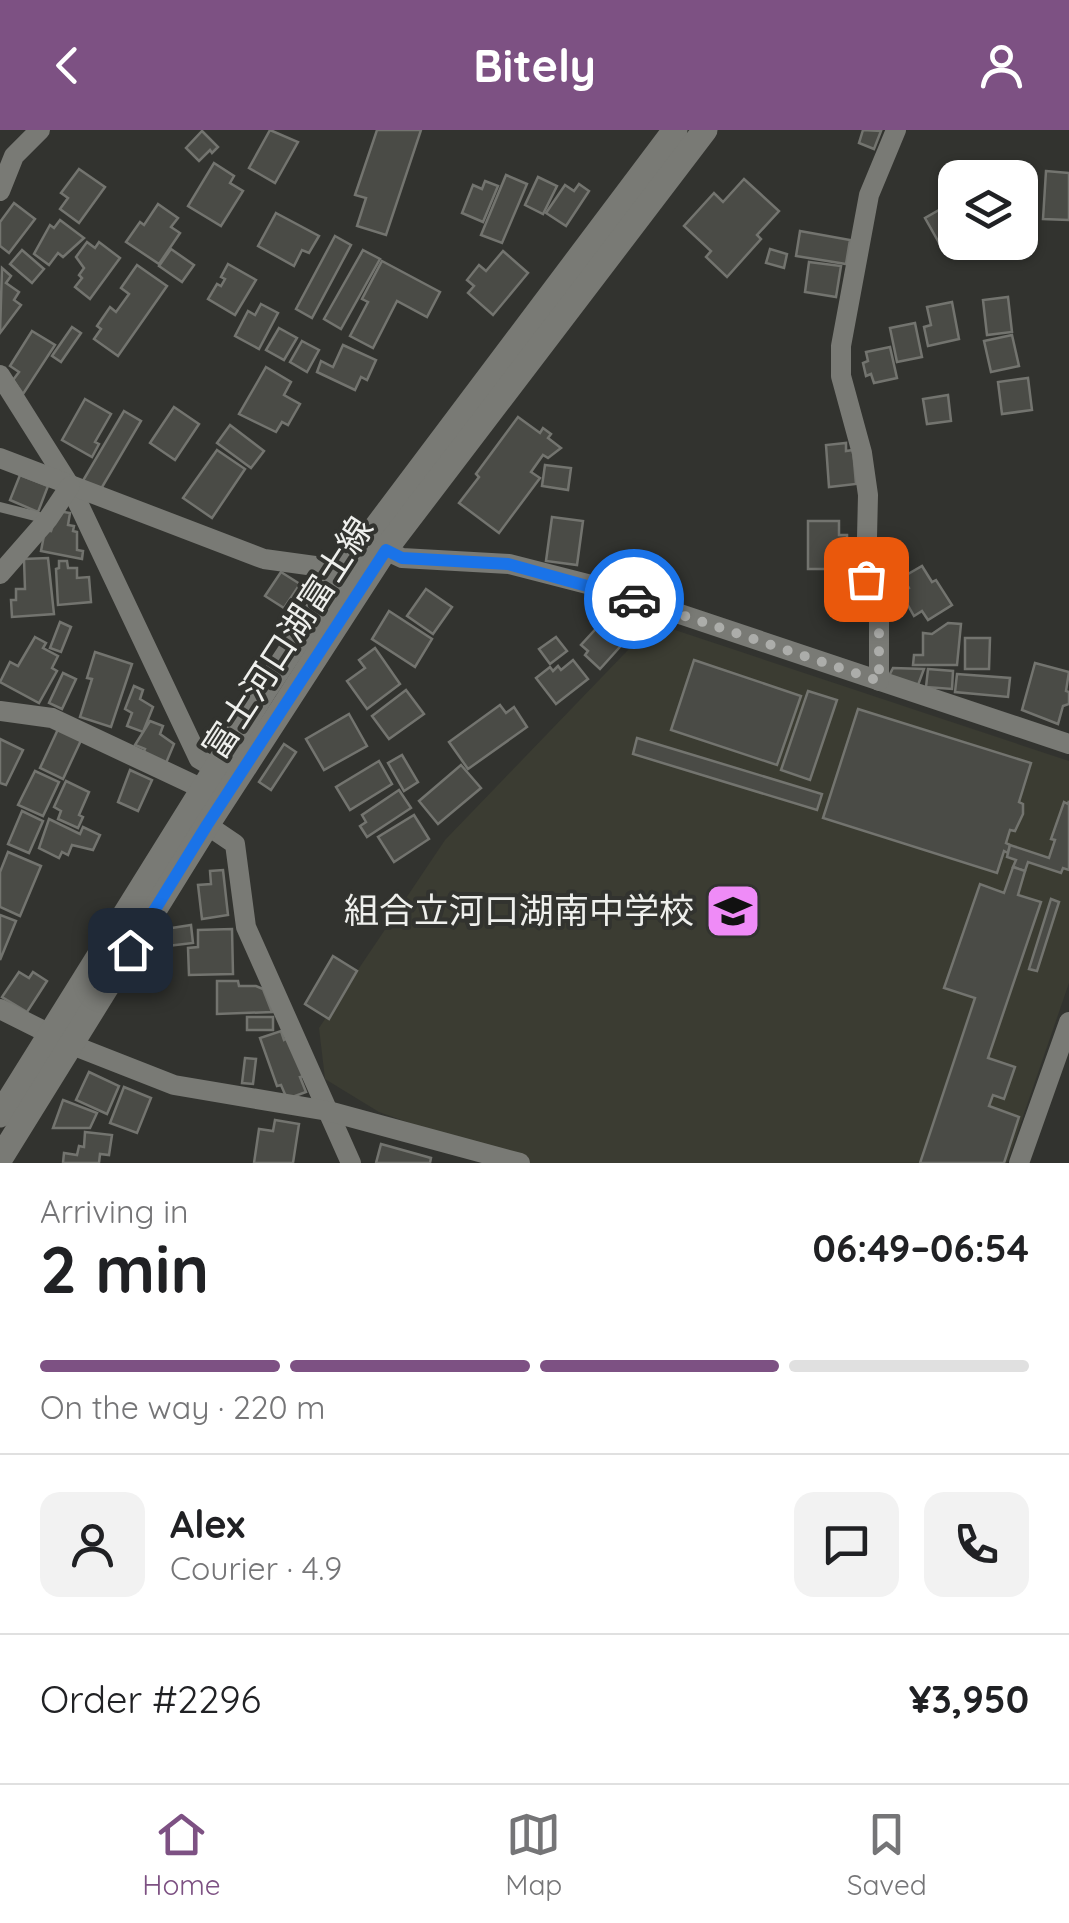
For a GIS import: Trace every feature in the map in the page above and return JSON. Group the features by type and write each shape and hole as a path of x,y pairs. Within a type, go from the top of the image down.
{"main road":[{"name":"富士河口湖富士線","path":"0,1160 61,1039 209,779 344,570 675,130"},
{"name":"富士河口湖富士線","path":"0,1115 61,1039 207,825 386,550 705,130"}],"street":[{"path":"0,191 14,156 40,130"},
{"path":"879,681 879,616 866,579 868,496 862,453 841,376 842,346 868,195 896,130"},
{"path":"0,375 70,486 209,779"},
{"path":"0,458 264,559 344,570 386,550 402,558 508,564 598,587 1069,744"},
{"path":"0,574 48,520 70,486"},
{"path":"0,711 52,718 209,779"},
{"path":"207,825 235,844 246,927 352,1163"},
{"path":"0,1009 61,1039 174,1085 328,1111 520,1163"},
{"path":"1020,1163 1069,1022"}],"lane":[{"path":"0,507 48,520"}],"shaded area":[{"name":"組合立河口湖南中学校","path":"654,623 1069,761 1069,983 1007,1163 522,1163 379,1112 325,1079 319,1028 445,840"}],"building":[{"path":"270,130 298,142 275,183 249,168"},
{"path":"377,130 421,130 386,235 357,226 366,198 355,195"},
{"path":"863,130 881,131 874,149 859,143"},
{"path":"202,131 218,147 199,161 186,148"},
{"path":"214,163 234,176 230,183 243,191 221,226 188,206"},
{"path":"79,169 105,187 79,223 60,209 68,198 61,193"},
{"path":"1046,171 1069,173 1069,220 1043,219"},
{"path":"506,175 527,184 502,243 481,235"},
{"path":"538,177 557,186 543,214 525,205"},
{"path":"744,179 779,211 757,235 761,239 727,277 706,257 711,251 684,226 714,193 723,202"},
{"path":"485,181 498,186 483,222 462,213 473,185 482,189"},
{"path":"579,184 589,191 566,226 546,213 565,185 574,191"},
{"path":"14,203 35,219 9,253 0,246 0,222"},
{"path":"158,204 178,218 171,227 180,233 159,264 126,242"},
{"path":"938,211 938,241 925,218"},
{"path":"276,213 319,236 309,253 302,250 294,266 258,246"},
{"path":"60,220 84,238 63,257 58,253 49,265 34,254 50,225 54,228"},
{"path":"800,231 850,240 846,264 796,256"},
{"path":"335,236 351,245 312,318 296,309"},
{"path":"87,242 95,248 99,242 120,258 90,299 75,287 84,268 76,257"},
{"path":"171,249 194,265 182,282 159,266"},
{"path":"770,249 787,254 784,268 766,263"},
{"path":"22,250 44,269 32,283 10,264"},
{"path":"363,250 380,259 341,329 324,319"},
{"path":"503,251 528,273 493,315 468,293 474,286 467,280 479,265 486,271"},
{"path":"382,261 440,292 427,317 397,301 373,348 350,336 368,302 362,299"},
{"path":"809,262 841,266 836,297 805,292"},
{"path":"228,264 256,280 235,315 208,299 225,279 221,277"},
{"path":"137,265 167,286 118,356 94,339 101,329 97,326 110,307 116,312 129,294 121,288"},
{"path":"2,268 11,276 6,283 19,292 14,300 21,305 0,333"},
{"path":"1008,297 1012,332 987,335 983,300"},
{"path":"952,302 959,339 928,346 924,327 931,325 927,307"},
{"path":"261,304 278,313 259,349 235,336 248,311 255,315"},
{"path":"915,323 922,357 897,362 890,328"},
{"path":"72,327 81,333 61,362 52,356"},
{"path":"279,328 297,338 284,360 266,350"},
{"path":"32,331 55,345 23,394 13,380 19,372 10,366"},
{"path":"1012,335 1019,366 991,372 984,341"},
{"path":"302,341 319,350 307,372 290,362"},
{"path":"343,345 376,360 367,380 361,377 355,390 317,372 321,361 333,367"},
{"path":"890,347 897,378 874,383 871,374 866,376 866,352"},
{"path":"266,367 291,382 284,395 300,404 288,425 282,422 276,432 239,414"},
{"path":"1028,378 1032,410 1002,414 998,382"},
{"path":"948,395 951,421 927,424 923,399"},
{"path":"85,399 111,414 95,442 99,444 92,457 62,440"},
{"path":"174,407 199,424 175,460 150,443"},
{"path":"124,411 141,421 98,494 81,484"},
{"path":"518,417 540,433 543,428 561,448 548,458 543,455 531,472 540,478 499,533 459,503"},
{"path":"230,425 264,451 251,468 217,443"},
{"path":"846,443 846,451 853,450 856,484 829,487 826,445"},
{"path":"217,450 245,469 212,518 183,498"},
{"path":"545,465 571,468 568,490 542,486"},
{"path":"20,475 48,486 38,512 10,500"},
{"path":"58,511 70,513 68,525 77,532 77,550 83,551 82,559 41,551 45,530 51,531"},
{"path":"552,517 583,521 577,565 546,561"},
{"path":"808,521 839,521 839,535 847,535 847,563 839,562 839,569 808,569"},
{"path":"48,558 54,614 12,617 11,600 16,600 16,589 25,589 24,559"},
{"path":"59,561 67,561 68,568 77,568 77,578 89,577 91,602 58,605"},
{"path":"922,566 952,605 928,620 922,611 914,616 901,593 909,588 903,577"},
{"path":"281,572 300,584 284,608 265,596"},
{"path":"426,589 452,607 433,634 407,616"},
{"path":"389,611 432,639 415,667 372,639"},
{"path":"604,620 626,640 600,669 585,655 588,651 581,645"},
{"path":"60,622 71,627 61,652 50,648"},
{"path":"948,623 961,624 957,665 913,665 914,655 923,655 923,633 932,634"},
{"path":"35,637 46,643 43,648 58,656 52,668 57,671 39,703 0,682 10,662 18,666"},
{"path":"556,637 567,651 550,664 539,649"},
{"path":"965,638 990,638 989,669 965,669"},
{"path":"375,648 400,684 367,709 347,681 365,668 359,660"},
{"path":"95,652 132,664 111,727 80,717 92,679 87,678"},
{"path":"573,660 588,679 556,704 536,678 550,667 553,671 558,666 561,670"},
{"path":"694,660 801,696 777,765 671,730"},
{"path":"1035,663 1069,672 1069,704 1063,706 1058,724 1022,710"},
{"path":"893,668 924,669 918,685 888,678"},
{"path":"928,669 953,671 952,689 926,687"},
{"path":"63,673 76,679 62,709 49,703"},
{"path":"957,674 1010,678 1008,697 955,692"},
{"path":"134,686 143,690 140,699 153,707 143,732 127,726 132,713 125,709"},
{"path":"406,690 424,714 389,739 372,716"},
{"path":"808,691 837,700 810,780 781,770"},
{"path":"500,705 506,713 514,707 527,727 468,769 449,742"},
{"path":"858,709 1031,763 1019,802 1023,804 1023,814 1015,831 1010,830 1008,853 1004,851 997,873 823,818"},
{"path":"349,714 367,746 324,770 306,739"},
{"path":"150,721 163,726 160,734 174,744 166,763 143,754 145,749 135,745"},
{"path":"60,725 83,736 63,779 40,768"},
{"path":"637,738 822,794 817,810 633,754"},
{"path":"0,739 23,750 6,785 0,783"},
{"path":"284,744 296,752 271,790 259,782"},
{"path":"402,755 418,782 404,791 388,763"},
{"path":"379,761 392,784 350,810 336,787"},
{"path":"461,765 481,788 438,824 419,801"},
{"path":"130,770 152,780 138,811 118,802"},
{"path":"35,771 59,782 43,816 18,805"},
{"path":"66,781 89,792 78,828 58,819 61,811 54,807"},
{"path":"399,790 411,808 367,837 360,826 366,822 362,815"},
{"path":"1069,801 1069,870 1063,868 1061,873 1028,862 1025,871 1013,867 1016,860 1007,857 1010,845 1049,858 1055,840 1051,839 1064,802"},
{"path":"22,811 43,821 29,853 8,844"},
{"path":"414,815 429,839 394,862 378,837"},
{"path":"49,819 80,834 83,827 100,835 93,850 72,845 68,855 62,852 59,858 39,848"},
{"path":"8,852 41,866 20,916 0,907 0,872"},
{"path":"1013,867 1025,871 1018,895 1041,902 988,1058 1015,1067 1004,1099 993,1095 989,1106 1019,1117 1004,1163 920,1163 975,998 944,988 980,884 1004,893"},
{"path":"223,870 228,915 202,919 198,885 211,884 210,871"},
{"path":"1051,899 1059,902 1037,971 1029,969"},
{"path":"0,915 16,921 0,960"},
{"path":"191,925 193,943 167,946 166,935 172,928"},
{"path":"232,929 233,974 189,975 188,948 198,947 198,930"},
{"path":"333,956 357,971 329,1019 305,1004"},
{"path":"19,972 29,978 33,972 47,981 27,1012 2,997"},
{"path":"217,981 238,981 239,986 263,989 272,1012 217,1014"},
{"path":"247,1017 273,1017 273,1030 247,1030"},
{"path":"281,1031 284,1040 290,1037 306,1092 287,1099 281,1085 277,1086 260,1038"},
{"path":"245,1058 256,1059 253,1084 242,1083"},
{"path":"89,1072 119,1086 107,1114 76,1100"},
{"path":"124,1087 151,1098 137,1133 110,1123"},
{"path":"63,1100 97,1113 90,1128 53,1128"},
{"path":"275,1120 299,1124 293,1163 254,1163 259,1129 273,1131"},
{"path":"85,1132 112,1135 109,1155 100,1154 99,1163 63,1163 64,1153 77,1155 79,1146 84,1147"},
{"path":"381,1144 431,1158 430,1163 376,1163"}],"way so far":[{"path":"634,599 879,681 879,616 866,579"}],"place":[{"name":"組合立河口湖南中学校","path":"733,911"}],"route":[{"path":"130,950 386,550 402,558 508,564 634,599"}]}
